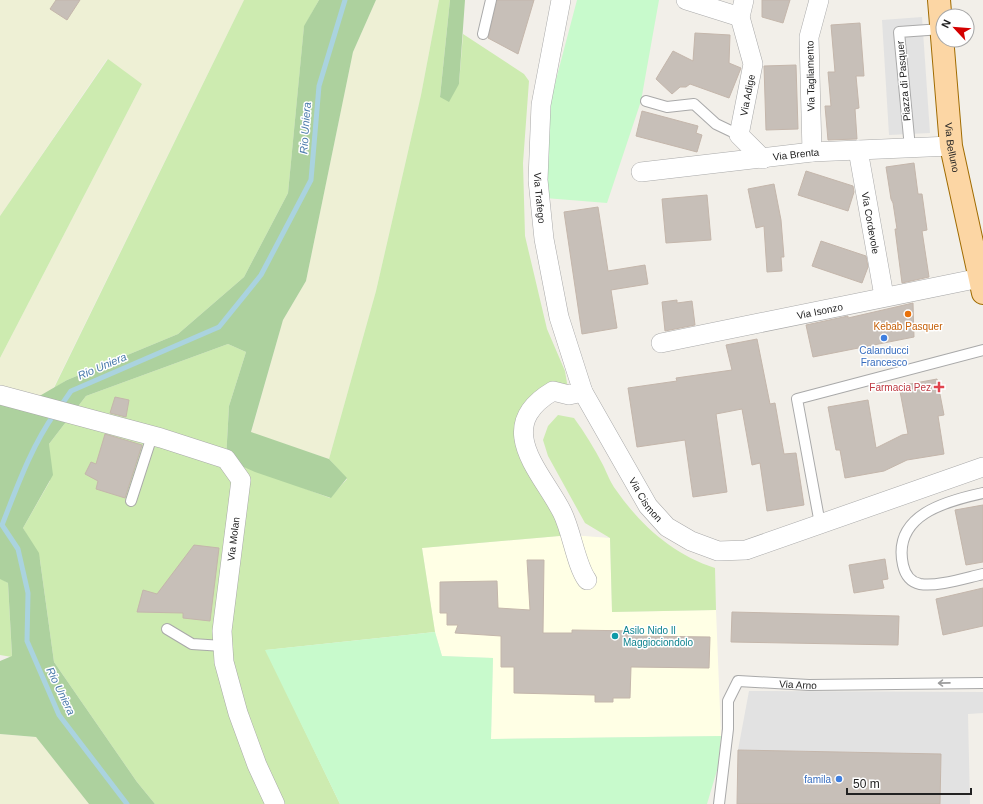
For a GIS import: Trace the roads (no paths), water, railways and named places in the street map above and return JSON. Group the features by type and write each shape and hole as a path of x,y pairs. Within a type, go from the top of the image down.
{"main road":[{"name":"Via Belluno","path":"944,48 951,146 981,285"}],"street":[{"name":"Via Trafego","path":"561,0 541,105 538,180 544,239 559,317 583,392"},
{"path":"686,0 742,8"},
{"name":"Via Tagliamento","path":"812,152 809,37 819,0"},
{"name":"Via Adige","path":"739,135 753,64 742,8"},
{"path":"739,135 763,159"},
{"name":"Via Brenta","path":"642,172 763,159 812,152 951,146"},
{"name":"Via Cordevole","path":"858,150 884,296"},
{"name":"Via Isonzo","path":"661,343 884,296 981,285"},
{"path":"583,392 569,395 553,391 538,400 528,412 524,429 525,443 534,467 562,512 574,540 583,574 587,580"},
{"name":"Via Cismon","path":"583,392 648,506 667,527 691,541 718,551 746,550 983,468"},
{"name":"Via Molan","path":"0,395 152,436 226,459 241,480 222,631 224,662 238,713 257,765 276,804"}],"lane":[{"path":"483,34 491,0"},
{"name":"Piazza di Pasquer","path":"910,148 899,32 935,29"},
{"path":"646,101 667,108 694,104 716,124 739,135"},
{"path":"820,524 797,399 983,350"},
{"path":"131,501 152,436"},
{"path":"983,493 953,500 918,518 903,537 901,556 904,572 912,581 920,584 930,585 983,574"},
{"path":"167,629 192,644 223,646"},
{"name":"Via Arno","path":"719,804 721,799 728,729 728,701 738,681 809,685 983,683"}],"waterway":[{"name":"Rio Uniera","path":"60,407 71,391 219,327 261,275 311,180 319,86 345,0"},
{"name":"Rio Uniera","path":"55,413 46,426 32,453 2,525 18,549 28,593 27,641 59,715 127,804"}],"place":[{"name":"Kebab Pasquer","path":"908,314"},
{"name":"Calanducci Francesco","path":"884,338"},
{"name":"Farmacia Pez","path":"939,387"},
{"name":"Asilo Nido Il Maggiociondolo","path":"615,636"},
{"name":"famila","path":"839,779"}]}
